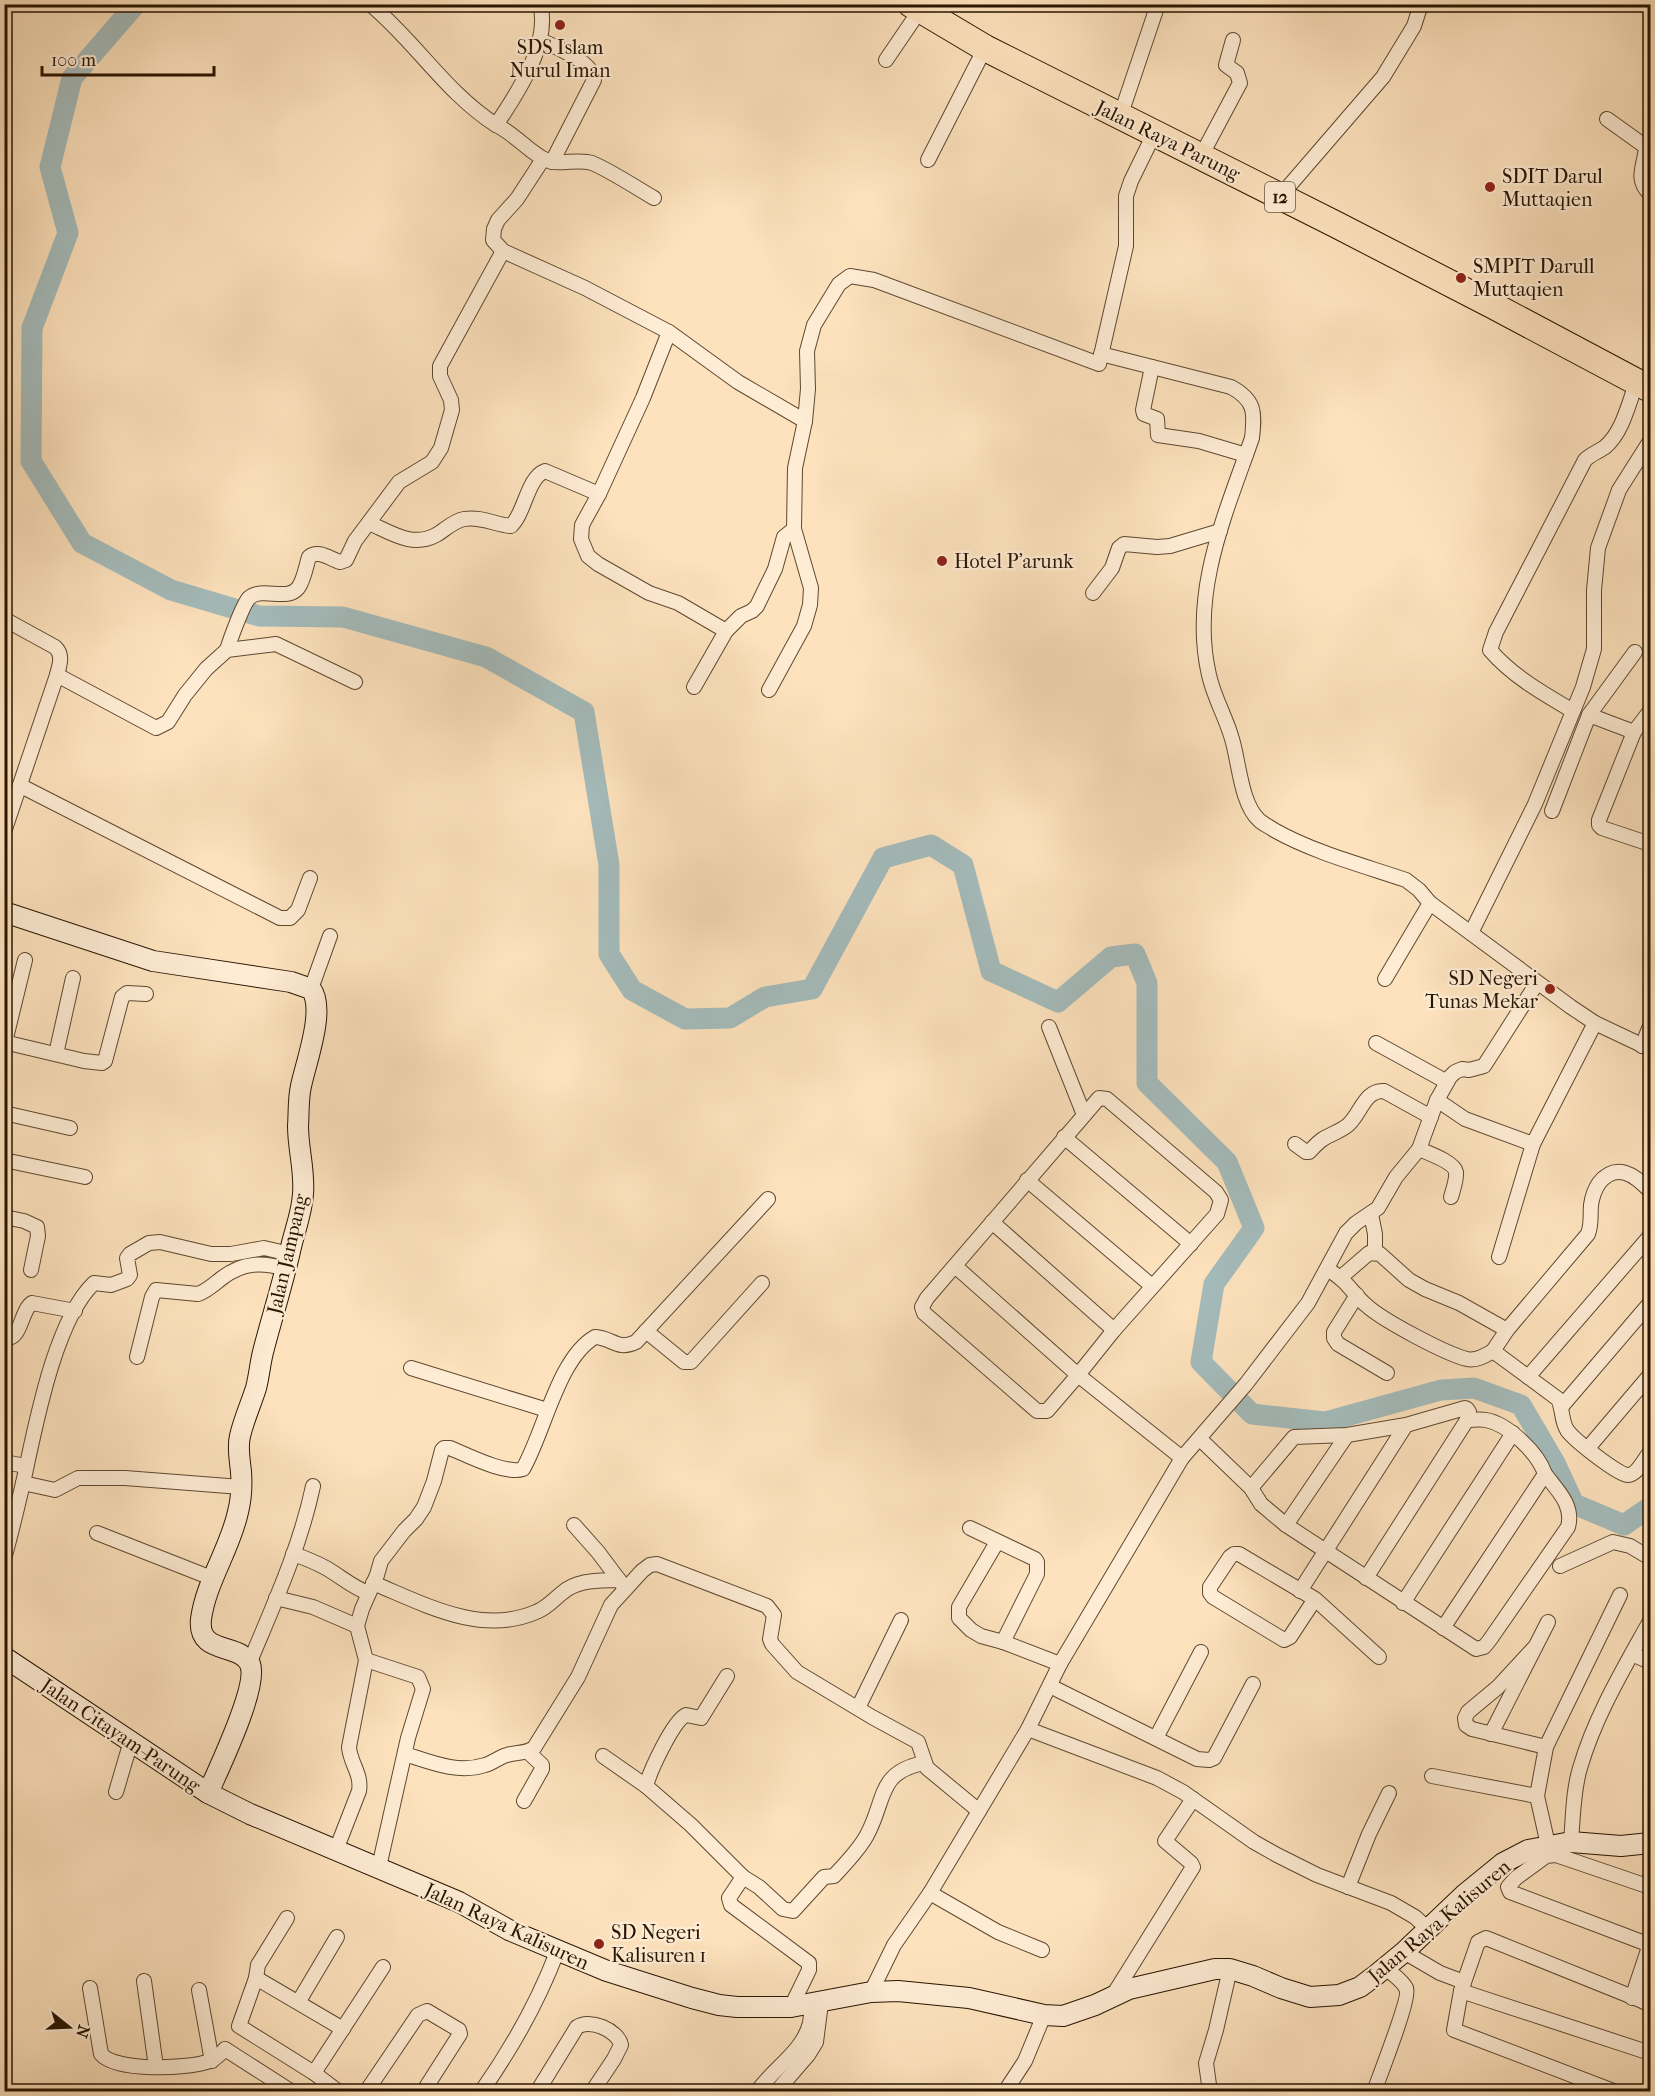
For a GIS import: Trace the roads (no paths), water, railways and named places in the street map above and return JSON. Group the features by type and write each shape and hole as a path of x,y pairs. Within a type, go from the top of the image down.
{"highway":[{"name":"Jalan Raya Parung","path":"922,6 1207,146 1476,287 1646,383"},
{"name":"Jalan Raya Parung","path":"922,6 985,48 1154,134 1215,163 1297,195"}],"main road":[{"path":"4,912 153,961 291,982 311,989"},
{"name":"Jalan Jampang","path":"249,1664 241,1656 210,1642 200,1629 203,1608 238,1512 241,1487 240,1437 257,1386 262,1355 288,1262 303,1195 298,1131 300,1088 313,1035 317,1006 311,989"},
{"name":"Jalan Citayam-Parung","path":"4,1657 208,1793"},
{"path":"208,1793 237,1725 248,1690 251,1672 249,1664"},
{"name":"Jalan Raya Kalisuren","path":"208,1793 250,1814 459,1902 509,1930 557,1952 657,1988 719,2005 750,2008 792,2007 871,1992 898,1991 969,1998 1044,2015 1063,2016 1147,1983 1215,1969 1230,1970 1310,1997 1339,1995 1360,1987 1386,1968 1465,1894 1503,1863 1528,1850 1571,1842 1621,1846 1650,1844"}],"street":[{"path":"370,4 477,113 547,160 592,163 654,198"},
{"path":"496,125 525,78 540,40 542,21 540,4"},
{"path":"1124,105 1158,4"},
{"path":"1297,195 1383,77 1414,26 1421,4"},
{"path":"886,60 922,6"},
{"path":"540,40 574,56 588,67 594,75 594,80 547,160 498,220 493,240 503,251 585,288 669,332 729,375 805,421"},
{"path":"1207,146 1240,82 1237,73 1226,64 1233,40"},
{"path":"928,160 985,48"},
{"path":"1607,119 1646,147 1640,177 1643,186 1650,194"},
{"path":"769,690 804,626 810,605 811,588 794,529 795,468 805,421 808,389 807,351 814,325 839,284 850,276 874,280 1099,364 1126,246 1126,196 1154,134"},
{"path":"57,675 152,727 159,728 168,722 185,695 228,645 248,599 258,593 295,591 309,557 313,554 318,553 340,562 346,560 355,541 399,482 432,462 441,448 452,410 451,400 440,376 440,366 503,251"},
{"path":"669,332 643,398 582,525 581,538 588,556 649,593 678,603 726,631"},
{"path":"1101,354 1231,387 1242,393 1250,402 1253,412 1252,438 1220,531 1203,601 1204,644 1209,675 1217,703 1232,737 1244,792 1251,809 1259,820 1294,840 1406,880 1430,903 1595,1023 1646,1048 1650,1026"},
{"path":"1152,367 1143,410 1144,414 1157,419 1158,435 1199,441 1246,455"},
{"path":"1573,711 1538,690 1499,661 1490,650 1496,632 1585,460 1607,446 1646,383"},
{"path":"1471,933 1535,804 1591,663 1594,649 1594,590 1598,548 1619,490 1650,441"},
{"path":"369,523 406,539 418,541 428,539 457,521 465,519 484,520 511,526 518,518 540,473 545,471 598,494"},
{"path":"694,687 726,631 741,616 757,606 775,569 784,537 794,529"},
{"path":"1094,593 1112,568 1119,548 1124,543 1170,546 1220,531"},
{"path":"4,619 59,650 60,658 57,675 4,832"},
{"path":"228,645 276,644 355,682"},
{"path":"1552,811 1589,715 1635,652"},
{"path":"1650,711 1634,732 1599,819 1599,825 1602,828 1650,844"},
{"path":"1589,715 1634,732"},
{"path":"21,786 280,918 290,918 297,910 310,878"},
{"path":"1385,979 1430,903"},
{"path":"311,989 330,936"},
{"path":"25,960 5,1042 95,1064 104,1062 122,997 127,993 146,994"},
{"path":"56,1054 73,978"},
{"path":"871,1992 894,1944 930,1893 980,1811 1028,1729 1060,1664 1182,1458 1246,1384 1308,1303 1346,1233 1378,1208 1396,1177 1419,1149 1437,1101 1447,1082 1455,1072 1462,1069 1479,1069 1488,1062 1537,983"},
{"path":"1499,1257 1533,1144 1595,1023"},
{"path":"1049,1027 1084,1114"},
{"path":"1376,1043 1447,1082"},
{"path":"1295,1144 1309,1152 1319,1141 1348,1125 1372,1093 1378,1091 1384,1092 1431,1118"},
{"path":"1099,1098 1107,1099 1220,1196 1221,1204 1217,1214 1114,1330 1047,1411 1037,1411 924,1313 922,1307 927,1298 1084,1114 1099,1098"},
{"path":"1437,1101 1465,1119 1533,1144"},
{"path":"4,1113 70,1128"},
{"path":"1064,1137 1191,1244"},
{"path":"1419,1149 1447,1162 1454,1168 1456,1173 1451,1197"},
{"path":"4,1160 85,1177"},
{"path":"1328,1269 1382,1317 1469,1360 1485,1357 1587,1234 1591,1225 1591,1205 1595,1188 1607,1174 1617,1171 1626,1172 1650,1191"},
{"path":"1027,1180 1152,1286"},
{"path":"336,1850 361,1782 349,1755 366,1660 357,1626 381,1561 424,1507 443,1449 450,1448 504,1469 520,1470 527,1463 547,1410 572,1362 588,1341 601,1337 620,1346 628,1346 636,1342 768,1199"},
{"path":"1371,1214 1375,1233 1375,1252"},
{"path":"4,1217 24,1221 37,1227 38,1236 31,1270"},
{"path":"992,1222 1114,1330"},
{"path":"1528,1377 1650,1236"},
{"path":"4,1559 46,1382 58,1345 75,1311 94,1283 111,1285 127,1279 130,1275 128,1258 130,1254 149,1243 160,1242 211,1254 231,1254 264,1248 288,1262"},
{"path":"1340,1278 1364,1256 1375,1252 1409,1280 1459,1303 1507,1330"},
{"path":"137,1357 152,1297 156,1290 198,1294 246,1264 288,1262"},
{"path":"956,1266 1078,1375 1182,1458"},
{"path":"646,1331 684,1362 691,1362 762,1283"},
{"path":"1357,1295 1334,1332 1335,1338 1338,1344 1386,1373"},
{"path":"4,1338 10,1339 15,1336 25,1309 32,1303 75,1311"},
{"path":"1562,1406 1650,1303"},
{"path":"1492,1351 1558,1399 1562,1406 1562,1419 1566,1429 1616,1470 1628,1475 1633,1473 1650,1452"},
{"path":"411,1368 547,1410"},
{"path":"1588,1448 1650,1375"},
{"path":"1251,1488 1294,1437 1347,1435 1406,1425 1465,1408 1469,1412 1467,1420 1366,1578"},
{"path":"1200,1439 1251,1488 1261,1504 1286,1525 1476,1649 1484,1647 1568,1527 1570,1518 1564,1499 1531,1451 1513,1433 1486,1420 1467,1420"},
{"path":"1300,1591 1406,1425"},
{"path":"1403,1603 1513,1433"},
{"path":"1286,1525 1347,1435"},
{"path":"4,1462 26,1466"},
{"path":"1443,1628 1545,1474"},
{"path":"23,1483 55,1490 78,1478 125,1478 241,1487"},
{"path":"249,1664 303,1528 313,1486"},
{"path":"574,1525 622,1584"},
{"path":"970,1528 1035,1559 1038,1567 1003,1642"},
{"path":"97,1533 214,1579"},
{"path":"997,1542 958,1611 959,1618 981,1636 1060,1664"},
{"path":"1560,1566 1614,1542 1630,1546 1650,1558"},
{"path":"293,1554 328,1569 348,1584 371,1588 472,1620 498,1621 536,1613 550,1604 564,1590 578,1584 622,1584"},
{"path":"1315,1599 1290,1637 1284,1640 1210,1593 1210,1587 1230,1557 1239,1554 1315,1599 1379,1657"},
{"path":"405,1754 442,1766 460,1768 481,1766 508,1754 528,1752 539,1742 578,1677 622,1584 650,1565 657,1564 766,1605 774,1615 770,1639 772,1644 797,1672 918,1742 927,1768 980,1811"},
{"path":"1548,1845 1537,1796 1546,1747 1620,1595"},
{"path":"276,1598 313,1606 357,1626"},
{"path":"858,1708 901,1620"},
{"path":"1571,1842 1579,1770 1602,1714 1650,1621"},
{"path":"1491,1734 1548,1622"},
{"path":"1534,1648 1498,1687 1468,1712 1465,1718 1466,1725 1472,1729 1546,1747"},
{"path":"1156,1738 1201,1652"},
{"path":"1632,1654 1650,1662"},
{"path":"366,1660 418,1677 423,1689 412,1720 379,1868"},
{"path":"646,1786 678,1722 686,1715 701,1718 727,1676"},
{"path":"1050,1686 1197,1759 1209,1760 1214,1758 1253,1684"},
{"path":"1028,1729 1157,1778 1254,1842 1295,1865 1391,1903 1415,1917 1427,1928"},
{"path":"116,1792 131,1741"},
{"path":"524,1801 542,1769 542,1765 528,1752"},
{"path":"603,1756 646,1786 691,1825 743,1876 783,1909 793,1911 824,1877 834,1876 865,1839 887,1785 893,1776 906,1768 924,1763"},
{"path":"1432,1776 1537,1796"},
{"path":"1348,1887 1389,1793"},
{"path":"1112,1997 1192,1867 1191,1863 1165,1841 1192,1799"},
{"path":"1642,2001 1650,1945 1572,1917 1508,1890 1508,1887 1516,1878 1546,1856 1556,1855 1650,1887"},
{"path":"743,1876 729,1898 731,1905 808,1963 809,1970 792,2007"},
{"path":"930,1893 998,1932 1042,1950"},
{"path":"90,1988 102,2056 117,2062 170,2069 212,2061 225,2049 239,2026 258,1965 287,1918"},
{"path":"299,2001 337,1938"},
{"path":"1616,2091 1456,2032 1453,2028 1463,1986 1478,1942 1486,1938 1642,2001"},
{"path":"481,2091 499,2067 531,2012 557,1952"},
{"path":"1404,1952 1463,1986 1650,2054"},
{"path":"314,2073 383,1967"},
{"path":"1374,2091 1403,2010 1407,1992 1406,1987 1386,1968"},
{"path":"1210,2091 1206,2063 1230,1970"},
{"path":"256,1977 343,2029"},
{"path":"144,1982 156,2067"},
{"path":"1642,2001 1650,1983"},
{"path":"199,1990 212,2061"},
{"path":"757,2091 789,2057 804,2037 816,2003"},
{"path":"776,2091 808,2055 816,2042 816,2003"},
{"path":"366,2091 418,2014 427,2011 459,2030 460,2034 423,2091"},
{"path":"1009,2090 1025,2061 1044,2015"},
{"path":"537,2091 577,2027 587,2024 600,2027 616,2035 621,2045 592,2091"},
{"path":"239,2026 339,2091"},
{"path":"225,2049 290,2091"}],"waterway":[{"path":"136,4 72,78 50,167 68,233 32,328 31,461 82,543 171,590 259,616 343,617 486,657 584,712 609,865 609,954 632,990 685,1019 730,1018 765,997 812,989 883,858 931,845 963,865 991,971 1058,1002 1111,957 1135,954 1147,983 1147,1083 1227,1162 1254,1228 1214,1284 1201,1362 1252,1414 1325,1422 1441,1390 1474,1388 1521,1405 1555,1463 1574,1504 1624,1525 1650,1507"}],"place":[{"name":"SDS Islam Nurul Iman","path":"560,25"},
{"name":"SDIT Darul Muttaqien","path":"1490,187"},
{"name":"SMPIT Darull Muttaqien","path":"1461,278"},
{"name":"Hotel P'arunk","path":"942,561"},
{"name":"SD Negeri Tunas Mekar","path":"1550,989"},
{"name":"SD Negeri Kalisuren 1","path":"599,1944"}]}
